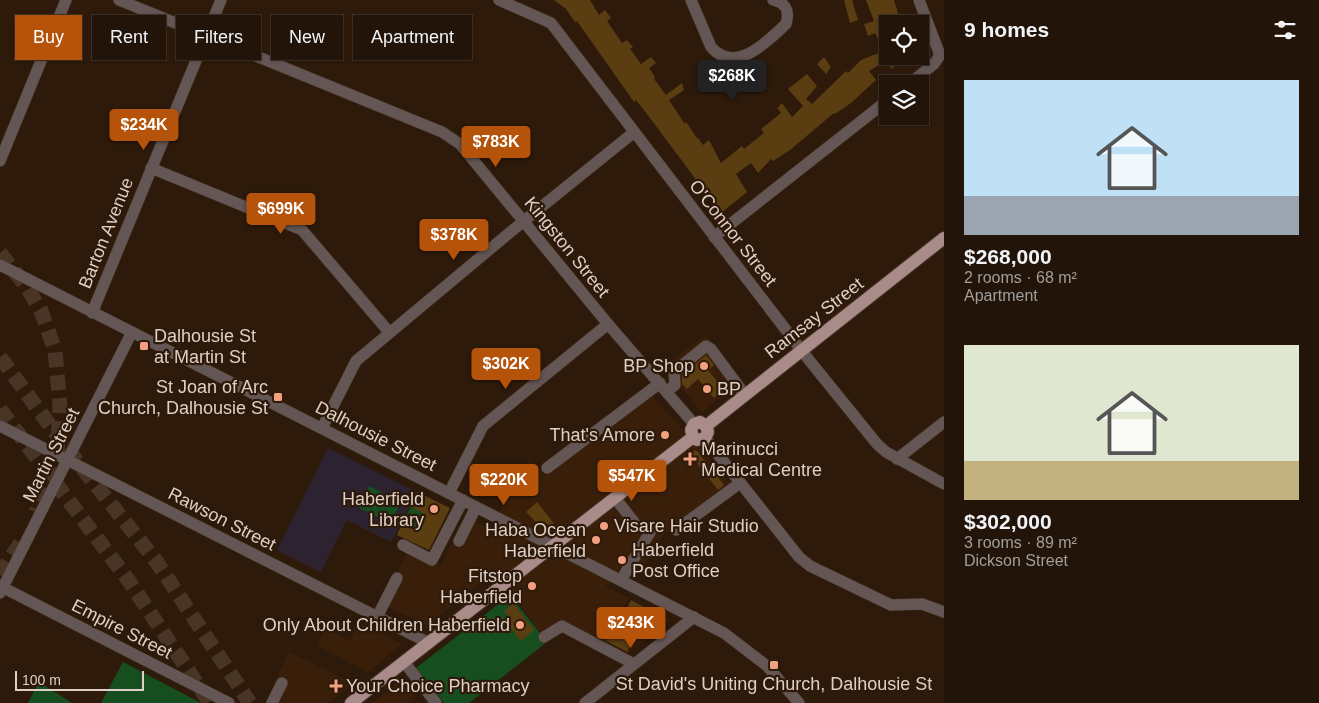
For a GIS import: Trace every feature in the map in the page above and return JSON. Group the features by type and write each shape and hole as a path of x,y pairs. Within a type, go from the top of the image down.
{"main road":[{"name":"Ramsay Street","path":"351,703 554,546 944,238"}],"street":[{"path":"0,160 66,0"},
{"name":"Kingston Street","path":"118,0 176,24"},
{"name":"Barton Avenue","path":"215,15 221,0"},
{"name":"O'Connor Street","path":"499,0 551,23 714,237 877,444 897,459 944,484"},
{"path":"691,0 711,47 727,59 746,56 786,24 788,12 785,6 782,2 773,0"},
{"path":"919,0 940,55 934,64 920,75"},
{"name":"Kingston Street","path":"261,58 442,132 460,144 608,324 663,387 799,557 810,566 891,605 922,604 944,612"},
{"name":"Barton Avenue","path":"92,313 196,60"},
{"path":"714,237 879,107"},
{"path":"322,428 356,361 524,221 634,133"},
{"path":"151,168 302,230 389,332"},
{"name":"Dalhousie Street","path":"0,265 724,633 756,656 778,677 796,702"},
{"path":"449,492 483,426 608,324"},
{"name":"Martin Street","path":"1,589 132,332"},
{"path":"547,468 663,387 675,385 674,372 706,346 711,349 745,395"},
{"path":"897,459 944,422"},
{"name":"Rawson Street","path":"0,426 429,643"},
{"path":"676,530 740,483"},
{"path":"615,498 634,522"},
{"path":"403,545 432,560 463,500"},
{"path":"459,541 476,507"},
{"path":"621,580 652,529"},
{"path":"377,617 397,578"},
{"name":"Empire Street","path":"1,589 229,703"},
{"path":"585,703 694,617"},
{"path":"544,637 562,626 634,664"},
{"path":"404,662 436,703"},
{"path":"272,703 282,683"}],"shaded area":[{"path":"705,335 742,380 702,412 664,367"},
{"path":"649,393 699,447 735,490 678,533 666,531 639,574 604,586 629,598 604,644 560,621 542,635 495,572 427,625 382,604 408,551 440,567 465,517 490,529 530,458 544,475"},
{"path":"328,448 417,492 391,542 347,520 321,572 277,550"},
{"path":"650,609 671,620 625,655"},
{"path":"359,623 402,644 368,672 317,646 325,628 350,640"},
{"path":"289,652 353,684 328,703 265,703"},
{"path":"401,680 415,697 408,703 372,703"}],"green space":[{"path":"369,486 401,502 391,523 359,508"},
{"path":"411,506 427,515 419,531 403,522"},
{"path":"510,595 547,642 469,703 444,703 416,668"},
{"path":"123,662 201,703 101,703"},
{"path":"39,682 72,703 28,703"}],"building":[{"path":"554,0 590,0 599,15 605,10 611,18 607,21 622,43 627,40 633,47 630,49 641,64 651,57 656,63 649,68 655,77 654,79 666,95 682,83 684,90 669,100 684,123 686,122 703,145 709,140 721,163 742,146 744,149 764,133 761,129 781,113 777,108 782,103 792,117 803,106 788,89 807,74 817,86 806,99 812,104 846,71 848,73 861,60 879,53 879,65 869,71 876,80 851,103 834,113 790,150 773,161 771,159 758,173 751,163 736,174 747,192 721,213 647,114 636,100 634,102 577,21 575,22 566,9"},
{"path":"844,0 852,0 858,20 850,23"},
{"path":"866,0 894,0 898,15 879,15 879,41 875,33 868,36 864,24 874,21"},
{"path":"824,57 831,67 826,74 817,64"},
{"path":"889,65 897,65 891,69"},
{"path":"706,355 714,365 708,370 724,390 714,398 698,379 687,389 682,384 682,375"},
{"path":"694,450 697,451 724,485 718,490 690,454"},
{"path":"417,492 450,508 429,550 397,535 402,524 414,530 423,513 410,506"},
{"path":"537,502 556,526 553,529 538,524 526,512"},
{"path":"631,600 644,607 628,640 632,642 627,652 606,641 610,632 614,634"},
{"path":"513,603 534,630 521,641 507,623 511,620 504,611"}],"tunnel":[{"path":"0,253 27,287 41,311 55,350 60,405 57,458 36,512"},
{"path":"0,357 65,446 156,561 250,703"},
{"path":"0,409 129,581 210,703"},
{"path":"0,575 23,539"}],"place":[{"name":"Dalhousie St at Martin St","path":"144,346"},
{"name":"BP Shop","path":"704,366"},
{"name":"BP","path":"707,389"},
{"name":"St Joan of Arc Church, Dalhousie St","path":"278,397"},
{"name":"That's Amore","path":"665,435"},
{"name":"Marinucci Medical Centre","path":"690,459"},
{"name":"Haberfield Library","path":"434,509"},
{"name":"Visare Hair Studio","path":"604,526"},
{"name":"Haba Ocean Haberfield","path":"596,540"},
{"name":"Haberfield Post Office","path":"622,560"},
{"name":"Fitstop Haberfield","path":"532,586"},
{"name":"Only About Children Haberfield","path":"520,625"},
{"name":"St David's Uniting Church, Dalhousie St","path":"774,665"},
{"name":"Your Choice Pharmacy","path":"336,686"}]}
